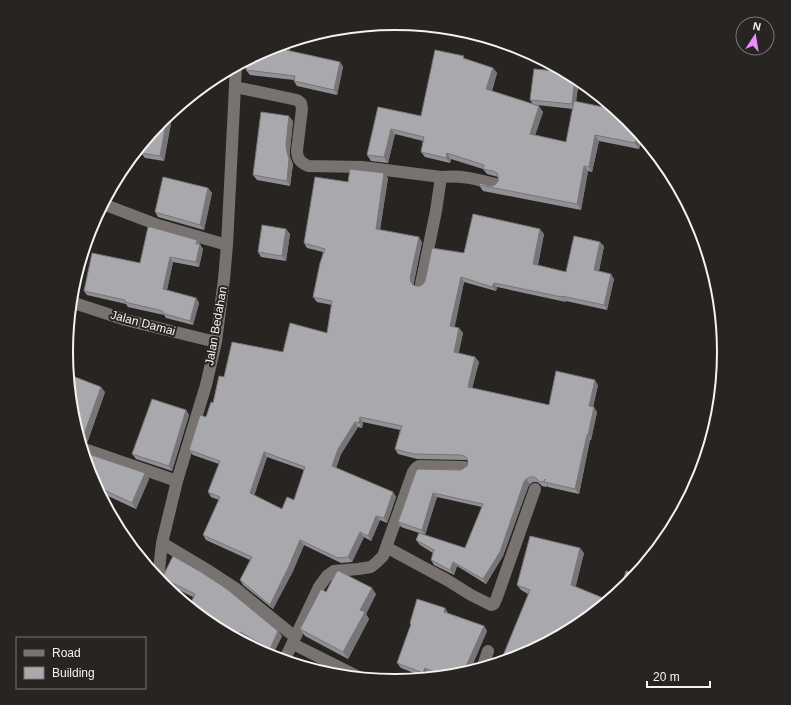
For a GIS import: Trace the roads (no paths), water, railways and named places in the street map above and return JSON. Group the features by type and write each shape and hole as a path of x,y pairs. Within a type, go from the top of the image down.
{"street":[{"name":"Jalan Bedahan","path":"159,572 162,543 178,481 206,385 216,342 227,245 236,72"},
{"path":"235,87 297,100 302,103 297,156 303,164 308,166 362,168 441,177 454,176 472,178 495,184"},
{"path":"421,284 436,211 441,177"},
{"path":"108,206 158,225 227,245"},
{"name":"Jalan Damai","path":"77,304 126,320 216,342"},
{"path":"88,450 178,481"},
{"path":"287,656 319,588 327,576 334,570 371,567 383,556 413,472 416,468 419,466 464,467"},
{"path":"386,548 447,580 471,595 491,605 494,604 535,489"},
{"path":"162,543 235,588 294,641 348,671"},
{"path":"484,662 488,651"}]}
